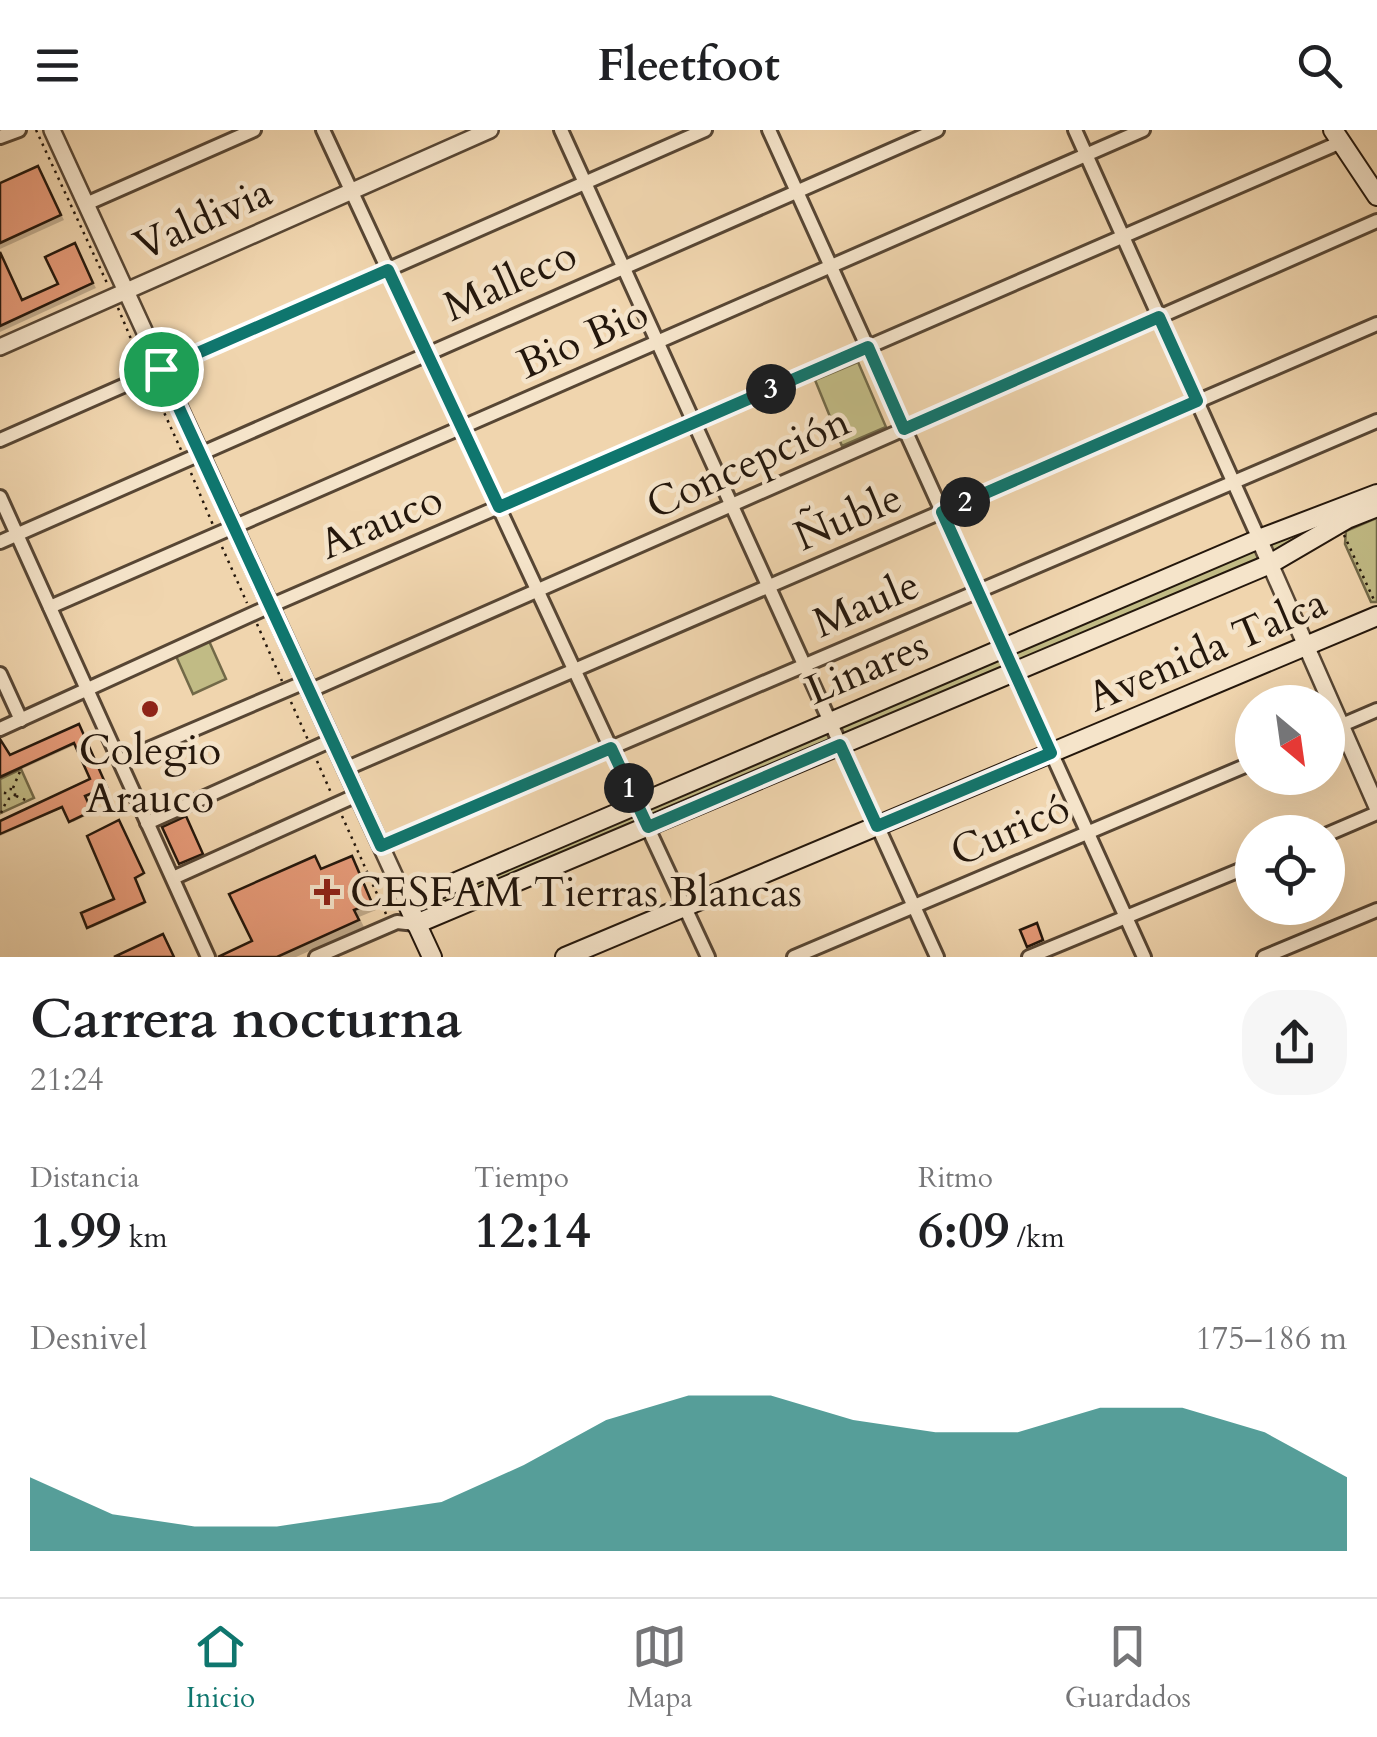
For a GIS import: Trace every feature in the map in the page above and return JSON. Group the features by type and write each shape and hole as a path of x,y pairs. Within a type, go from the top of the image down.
{"main road":[{"path":"1337,136 1377,196"},
{"name":"Linares","path":"407,903 1259,539 1377,494"},
{"name":"Linares","path":"407,923 648,827 1270,564 1339,524 1377,508"},
{"name":"Avenida Talca","path":"565,957 1376,616"},
{"path":"407,903 407,923 432,957"}],"street":[{"path":"0,138 19,130"},
{"path":"52,130 407,903"},
{"path":"86,204 254,130"},
{"path":"323,130 708,957"},
{"name":"Valdivia","path":"0,348 490,130"},
{"path":"561,130 937,957"},
{"path":"0,440 705,130"},
{"path":"769,130 1144,957"},
{"name":"Malleco","path":"0,542 937,130"},
{"path":"1075,130 1234,482 1319,685"},
{"name":"Bio Bio","path":"50,607 1142,130"},
{"name":"Arauco","path":"0,729 270,606 1123,236 1337,136"},
{"name":"Concepción","path":"120,762 538,591 1377,221"},
{"name":"Ñuble","path":"345,769 1377,324"},
{"name":"Maule","path":"381,846 1377,421"},
{"path":"0,496 208,957"},
{"path":"0,674 20,720"},
{"path":"1345,723 1377,710"},
{"path":"147,823 332,740"},
{"path":"1345,749 1377,810 1345,826"},
{"name":"Curicó","path":"794,957 1235,770"},
{"path":"172,878 357,795"},
{"path":"1029,957 1235,872"},
{"path":"1264,957 1377,910"},
{"name":"Linares","path":"316,957 407,923"}],"path":[{"path":"1339,524 1374,598 1376,616"},
{"path":"12,790 22,769"},
{"path":"8,799 2,792 12,790"},
{"path":"12,790 28,801"},
{"path":"2,812 8,799 15,795"}],"shaded area":[{"path":"858,362 886,427 842,446 815,380"},
{"path":"1377,518 1377,602 1371,602 1345,544 1346,531"},
{"path":"1324,525 1262,559 422,917 417,905 1256,546"},
{"path":"209,641 226,679 193,694 176,656"},
{"path":"21,769 34,798 1,813 0,779"}],"building":[{"path":"38,166 61,215 0,243 0,183"},
{"path":"75,243 93,283 0,326 0,252 22,300 58,284 45,257"},
{"path":"79,724 107,787 85,796 92,811 69,822 62,807 0,834 0,821 90,779 74,743 0,777 0,739 10,755"},
{"path":"186,816 203,854 179,864 162,827"},
{"path":"119,820 144,873 135,878 145,902 87,928 81,913 114,899 87,836"},
{"path":"315,856 321,869 352,856 372,903 354,910 359,920 277,957 218,957 252,941 229,894"},
{"path":"1037,923 1043,940 1027,947 1020,930"},
{"path":"163,934 174,957 114,957"}],"place":[{"name":"Colegio Arauco","path":"150,709"},
{"name":"CESFAM Tierras Blancas","path":"327,892"}],"route":[{"path":"388,270 499,507 868,347 904,429 1159,317 1197,401 942,512 1051,753 877,826 840,745 648,827 611,748 381,846 161,369 388,270"}]}
